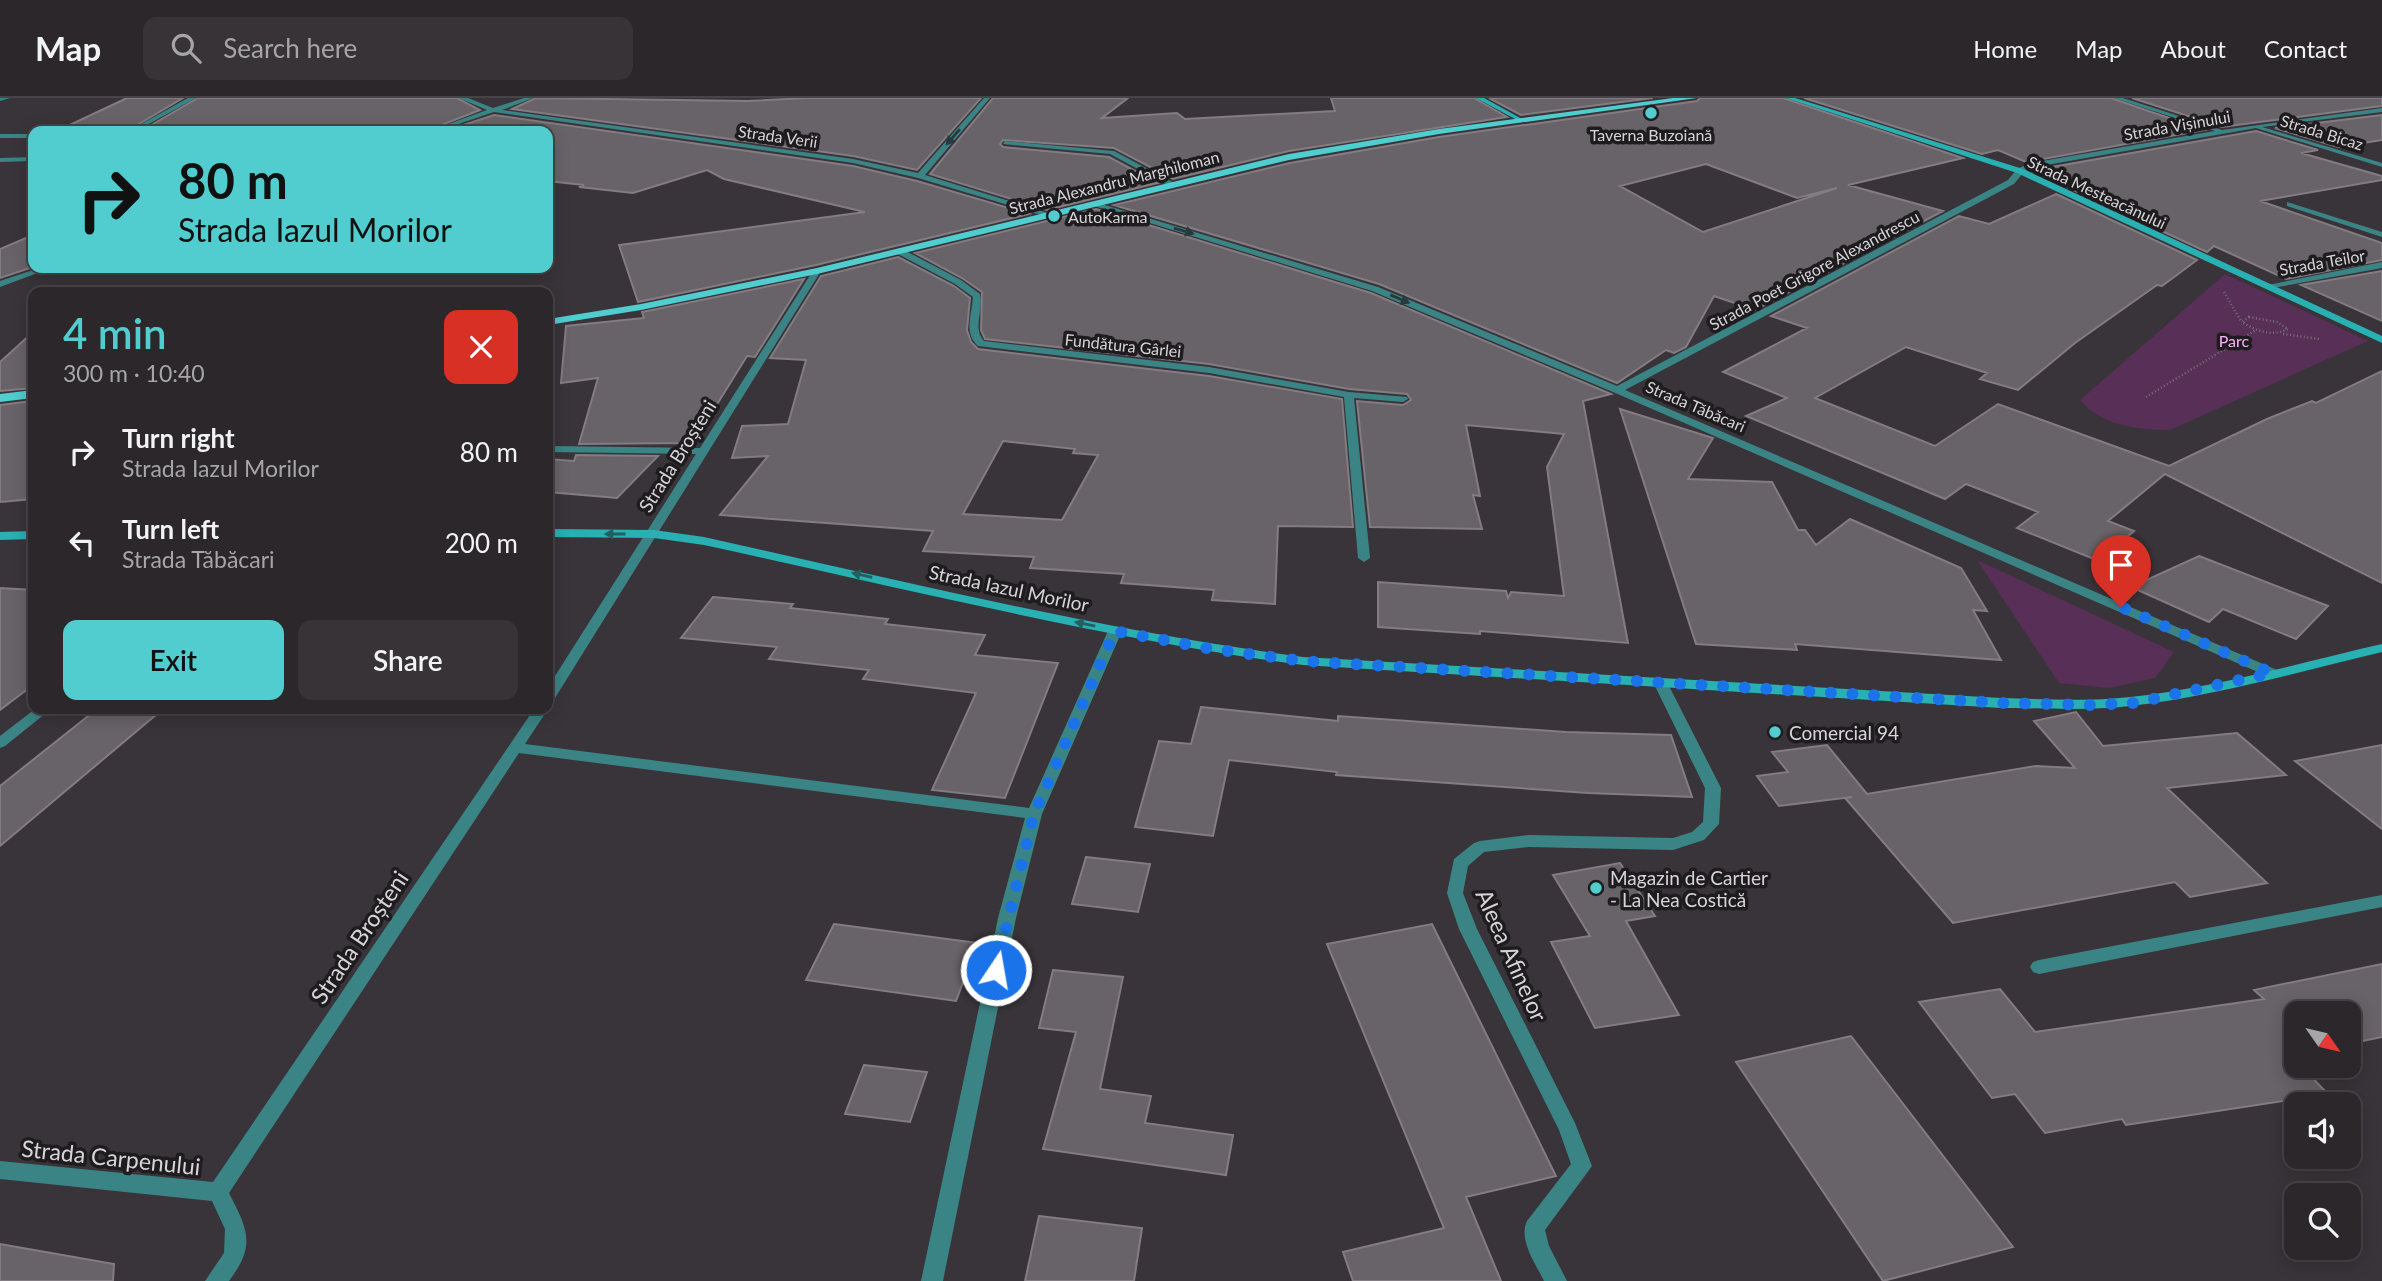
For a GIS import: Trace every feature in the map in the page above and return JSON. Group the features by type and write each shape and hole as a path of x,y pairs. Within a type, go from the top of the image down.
{"main road":[{"name":"Strada Alexandru Marghiloman","path":"553,321 641,307 817,271 1359,143 1519,119 1693,98"},
{"path":"0,398 28,395"}],"street":[{"path":"0,99 7,98"},
{"path":"141,126 193,98"},
{"path":"462,98 492,110"},
{"path":"446,126 530,98"},
{"path":"920,176 987,98"},
{"path":"1479,98 1519,119"},
{"name":"Strada Mesteacănului","path":"1790,98 2020,171 2382,340"},
{"path":"2116,98 2224,131"},
{"path":"2139,98 2241,128"},
{"name":"Strada Verii","path":"492,110 853,161 920,176 1054,216"},
{"name":"Strada Vișinului","path":"2020,171 2033,165 2241,128 2382,110"},
{"name":"Strada Bicaz","path":"2254,126 2382,165"},
{"path":"0,136 28,136"},
{"path":"1005,143 1112,152 1174,185"},
{"path":"0,160 28,159"},
{"name":"Strada Poet Grigore Alexandrescu","path":"1617,390 2011,182 2020,171"},
{"name":"Strada Teilor","path":"2290,204 2382,235"},
{"name":"Strada Tăbăcari","path":"1095,205 1375,289 1617,390 2272,673"},
{"name":"Fundătura Gârlei","path":"899,251 958,282 977,296 979,309 972,335 975,341 981,344 1209,370 1349,395 1403,399"},
{"name":"Strada Teilor","path":"2267,286 2382,265"},
{"name":"Strada Broșteni","path":"553,690 654,534 817,271"},
{"path":"0,284 32,273"},
{"path":"1349,395 1364,558"},
{"path":"553,449 705,451"},
{"name":"Strada Iazul Morilor","path":"553,533 654,534 741,548 1115,631 1212,649 1303,661 1661,684 2092,705 2134,703 2176,696 2382,648"},
{"path":"0,536 28,535"},
{"path":"932,1281 1007,918 1034,814 1115,631"},
{"name":"Aleea Afinelor","path":"1556,1281 1539,1249 1534,1228 1582,1166 1568,1129 1468,929 1455,893 1460,863 1480,847 1529,841 1673,845 1698,836 1712,824 1713,788 1661,684"},
{"path":"0,743 38,714"},
{"name":"Strada Broșteni","path":"218,1192 538,714"},
{"path":"516,748 1034,814"},
{"path":"2039,967 2382,901"},
{"name":"Strada Carpenului","path":"0,1170 218,1192"},
{"path":"216,1281 234,1257 236,1228 218,1192"}],"path":[{"path":"2223,290 2242,322 2256,330 2278,333 2288,329 2282,324 2262,318 2244,318 2242,322"},
{"path":"2146,397 2256,330"}],"green space":[{"name":"Parc","path":"2225,274 2368,341 2170,430 2121,425 2099,416 2080,400"},
{"path":"1977,560 2174,652 2155,678 2109,688 2059,683"}],"building":[{"path":"127,98 183,98 135,126 68,126"},
{"path":"198,98 457,98 480,110 439,126 150,126"},
{"path":"536,98 748,101 807,98 981,98 917,170 853,156 512,109"},
{"path":"993,98 1128,98 1102,118 1177,113 1185,119 1335,111 1331,98 1474,98 1507,117 1289,151 1173,179 1114,148 1003,140 1000,144 1003,147 1109,157 1158,183 1047,210 930,174"},
{"path":"1489,98 1653,98 1521,115"},
{"path":"1700,98 1783,98 1963,158 1848,185 1943,211 1755,310 1714,296 1686,347 1674,353 1666,350 1617,383 1379,284 1114,205 1290,163 1439,137 1697,101","holes":["1706,164 1797,198 1837,188 1703,232 1620,186"]},
{"path":"1804,98 2111,98 2204,130 2026,162 1998,150 1982,154"},
{"path":"2132,98 2382,98 2382,106 2222,127"},
{"path":"494,115 853,166 917,181 1029,214 816,265 638,302 619,245 865,212 724,179 707,170 633,193 553,182 553,126 460,126"},
{"path":"2382,115 2382,140 2338,147 2275,128"},
{"path":"2256,131 2318,150 2301,153 2382,176 2382,180 2260,201 2382,243 2382,260 2286,279 2214,246 2207,252 2069,188 2076,184 2041,169"},
{"path":"2056,194 2197,260 2075,343 2018,390 1980,379 1987,373 1906,347 1815,398 1935,446 1998,404 2169,466 2267,419 2312,401 2316,403 2382,371 2382,583 2165,474 2108,521 2134,531 2099,561 2017,528 2038,512 1966,484 1945,499 1746,416 1787,398 1723,372 1807,328 1771,316 1959,216 1989,224"},
{"path":"1096,209 1371,293 1611,394 1583,401 1628,643 1480,631 1480,634 1378,627 1378,582 1506,591 1508,598 1511,592 1564,596 1547,467 1564,434 1466,425 1480,496 1473,495 1482,529 1370,527 1357,401 1403,405 1411,400 1407,394 1349,389 1209,364 985,339 981,330 982,292 915,253"},
{"path":"28,237 28,269 0,278 0,249"},
{"path":"898,257 954,286 970,298 967,330 971,342 978,349 1209,376 1342,399 1353,527 1278,526 1275,604 1212,600 1214,590 1121,583 1124,574 1030,568 1034,557 923,551 933,531 720,515 768,456 732,458 742,426 788,424 806,360 770,358 821,276","holes":["1003,441 1075,449 1073,453 1098,455 1062,520 963,514"]},
{"path":"2382,271 2382,321 2301,285"},
{"path":"804,279 755,357 747,356 693,443 579,444 598,378 561,383 566,326 644,318 642,312"},
{"path":"28,337 28,388 0,391 0,362"},
{"path":"28,402 28,499 0,502 0,405"},
{"path":"1620,409 1713,438 1688,479 1772,482 1798,530 1805,530 1816,545 1850,519 1961,568 1987,611 1973,610 2001,660 1795,644 1797,650 1696,644"},
{"path":"576,455 658,456 617,498 553,492 553,459 574,461"},
{"path":"2199,556 2328,606 2296,639 2223,609 2209,622 2131,587"},
{"path":"0,588 28,590 28,689 0,710"},
{"path":"713,597 793,604 790,608 888,619 885,624 985,635 975,655 1058,663 1005,798 932,790 976,693 863,679 869,670 769,659 777,647 681,638"},
{"path":"1201,707 1338,721 1338,716 1566,732 1671,735 1692,797 1588,793 1336,775 1337,772 1229,760 1213,836 1135,827 1159,741 1191,744"},
{"path":"2076,712 2103,746 2237,733 2286,775 2167,788 2267,883 2190,897 2175,882 1953,923 1845,798 1852,797 1779,806 1757,776 1788,772 1772,752 1827,745 1867,794 2036,766 2075,768 2034,721"},
{"path":"91,714 157,714 0,846 0,786"},
{"path":"2382,745 2382,829 2295,761"},
{"path":"1086,857 1150,864 1138,912 1072,904"},
{"path":"1620,863 1655,916 1626,921 1679,1015 1595,1028 1551,942 1590,936 1553,875"},
{"path":"834,924 978,943 956,1001 806,980"},
{"path":"1432,924 1556,1176 1466,1197 1501,1281 1353,1281 1343,1252 1444,1228 1327,944"},
{"path":"2382,964 2382,1037 2361,1041 2361,1001 2284,1001 2284,1078 2313,1078 2326,1092 2284,1092 2284,1101 2126,1125 2122,1119 2045,1133 2015,1094 1992,1098 1919,1002 2000,989 2035,1032 2264,999 2254,990"},
{"path":"1053,970 1123,977 1100,1089 1151,1096 1145,1123 1233,1135 1226,1175 1043,1149 1076,1032 1039,1028"},
{"path":"1851,1036 2013,1247 1883,1281 1736,1062"},
{"path":"864,1065 927,1072 910,1122 845,1114"},
{"path":"1039,1216 1142,1228 1134,1281 1025,1281"},
{"path":"0,1244 114,1264 113,1281 0,1281"}],"place":[{"name":"Taverna Buzoiană","path":"1651,113"},
{"name":"AutoKarma","path":"1054,216"},
{"name":"Comercial 94","path":"1775,732"},
{"name":"Magazin de Cartier - La Nea Costică","path":"1596,888"}],"route":[{"path":"996,970 1034,814 1115,631 1212,649 1303,661 2001,703 2134,703 2272,673 2121,607"}]}
